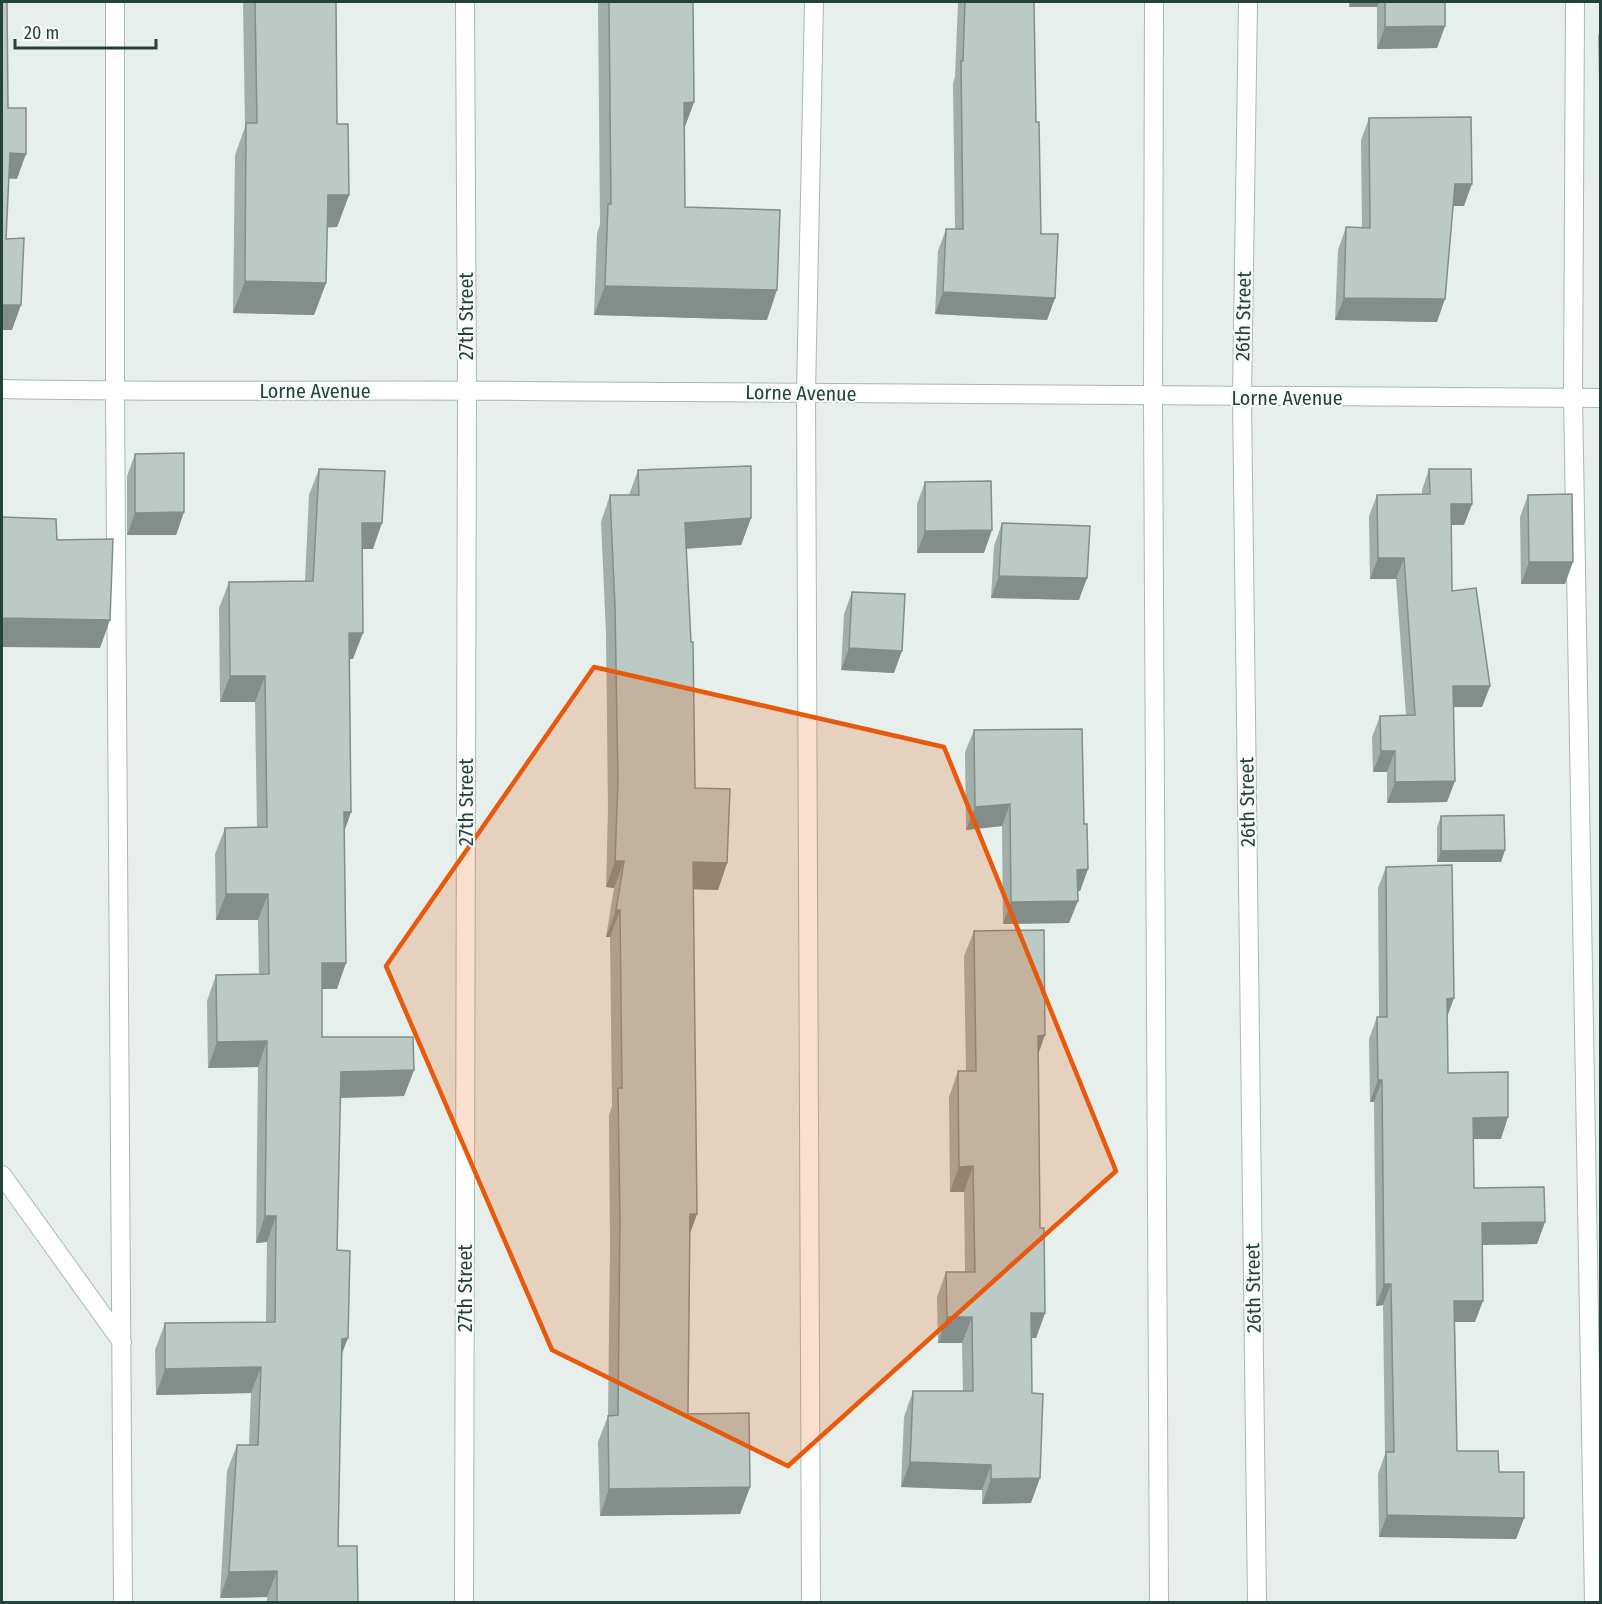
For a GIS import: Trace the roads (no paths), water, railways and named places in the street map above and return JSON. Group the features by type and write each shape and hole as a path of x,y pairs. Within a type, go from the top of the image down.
{"street":[{"path":"115,2 123,1602"},
{"name":"27th Street","path":"464,1602 467,390 465,2"},
{"path":"811,1602 806,393 814,2"},
{"path":"1154,2 1153,397 1159,1602"},
{"name":"26th Street","path":"1248,2 1242,398 1257,1602"},
{"path":"1575,2 1573,398 1594,1602"},
{"name":"Lorne Avenue","path":"2,389 116,392 467,390 1242,398 1600,398"},
{"path":"2,1176 122,1342"}]}
